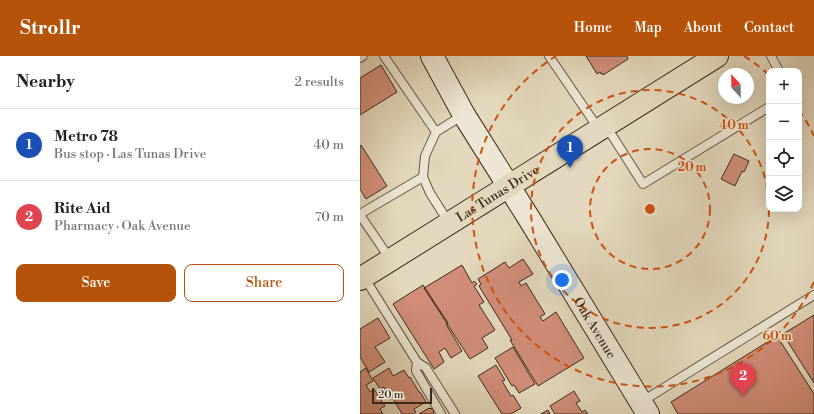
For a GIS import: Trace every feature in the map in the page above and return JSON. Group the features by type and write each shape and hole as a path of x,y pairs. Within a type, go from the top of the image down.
{"main road":[{"name":"Las Tunas Drive","path":"362,278 717,56"}],"street":[{"name":"Oak Avenue","path":"432,56 464,115 645,408"}],"lane":[{"path":"384,56 436,132"},
{"path":"549,56 643,184 766,109"},
{"path":"770,56 777,68"},
{"path":"449,224 430,193 423,177 425,156 436,132 464,115"},
{"path":"391,260 360,215 423,177"},
{"path":"362,278 417,362 426,368 455,414"},
{"path":"645,408 814,295"},
{"path":"417,362 416,371 441,414"}],"building":[{"path":"586,56 627,56 628,59 603,75 600,72 597,74"},
{"path":"381,65 397,92 360,115 360,78"},
{"path":"361,145 387,186 366,199 360,189"},
{"path":"734,154 749,161 744,172 742,171 735,186 721,179"},
{"path":"523,259 533,274 519,282 521,286 526,283 545,314 540,317 543,321 556,312 584,358 538,386 479,286 481,284 478,279 505,262 509,268"},
{"path":"462,265 472,283 474,281 477,284 474,286 484,302 479,305 495,330 482,338 488,348 470,359 424,288"},
{"path":"423,285 448,323 446,324 462,351 451,358 445,348 439,352 444,362 434,369 393,304"},
{"path":"814,315 814,383 783,334"},
{"path":"378,318 390,338 375,347 385,362 369,372 360,357 360,329"},
{"path":"777,336 814,394 814,414 678,414 671,402"},
{"path":"513,347 535,384 519,393 514,385 512,386 495,358"},
{"path":"496,365 505,380 502,381 511,396 513,395 521,408 511,414 502,414 478,376"},
{"path":"366,368 373,381 366,385 370,392 374,389 385,406 380,409 383,414 360,414 360,372"},
{"path":"389,368 393,376 404,370 426,402 414,409 416,412 413,414 402,414 388,390 386,391 384,387 380,389 373,378"},
{"path":"574,391 580,401 576,403 582,412 585,410 588,414 555,414 550,406"},
{"path":"431,408 434,412 433,414 419,414"},
{"path":"548,410 550,414 541,414"}],"place":[{"name":"Metro 78","path":"570,168"},
{"name":"Rite Aid","path":"743,396"}]}
